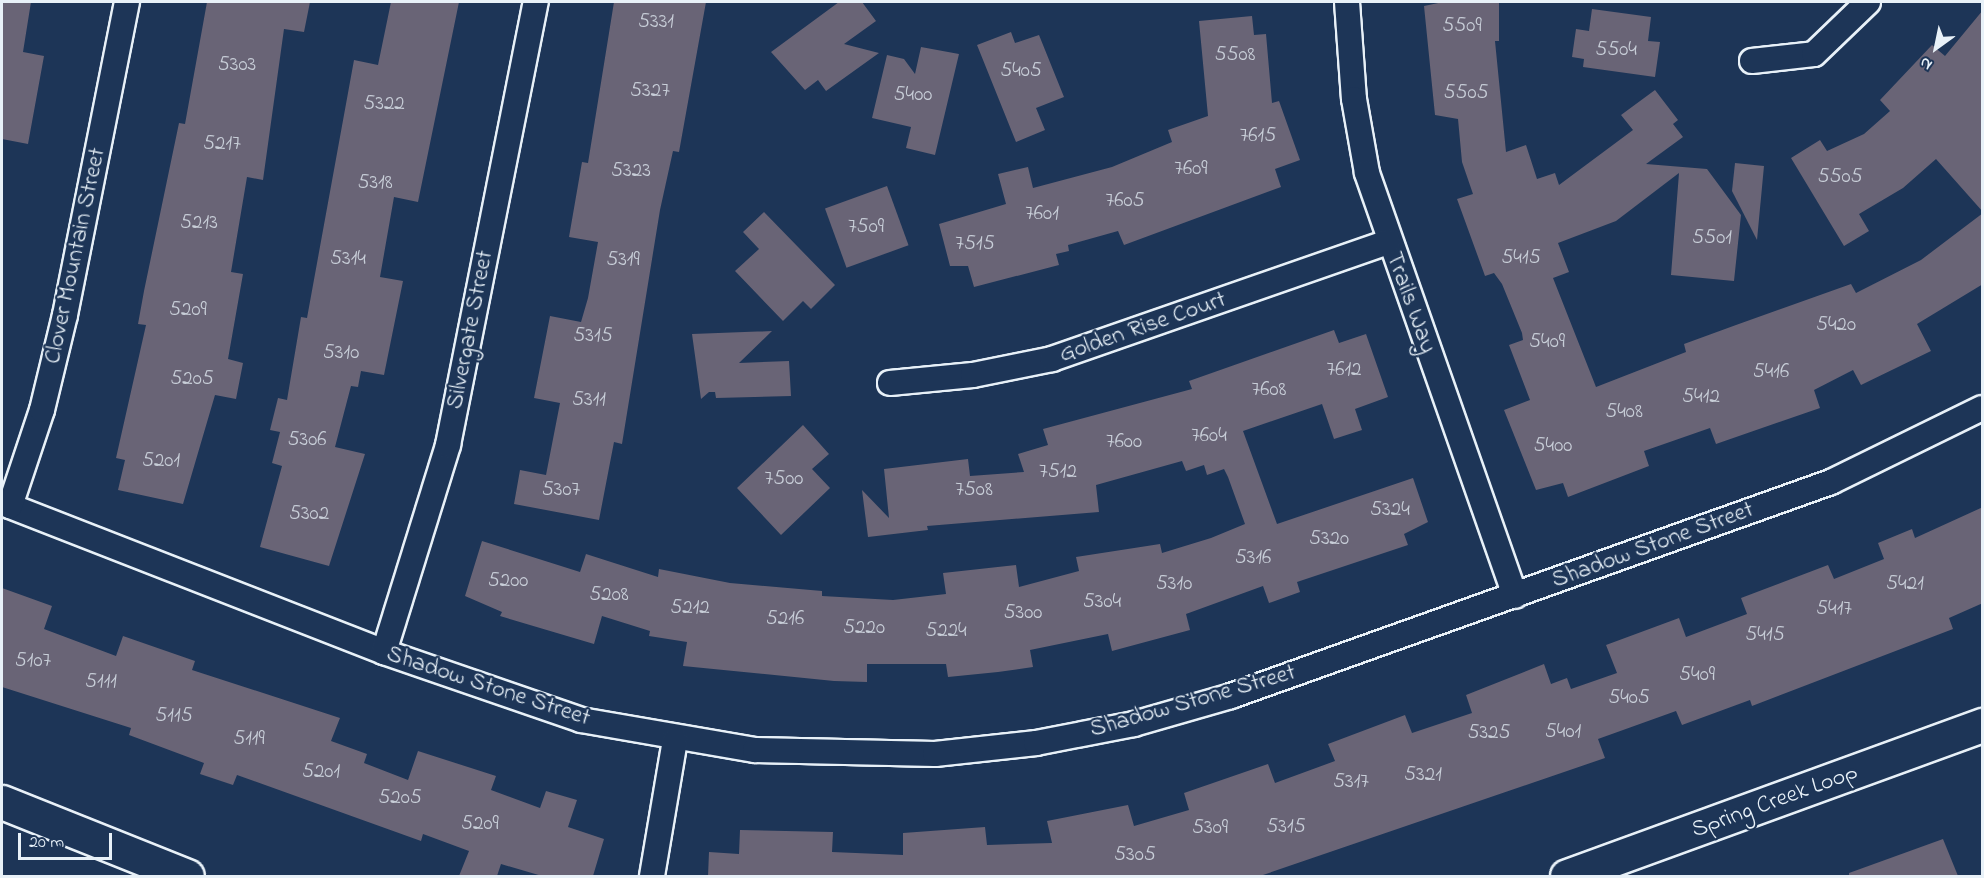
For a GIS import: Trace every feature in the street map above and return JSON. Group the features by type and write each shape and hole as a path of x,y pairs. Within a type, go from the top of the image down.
{"street":[{"name":"Clover Mountain Street","path":"6,504 42,410 65,315 127,2"},
{"name":"Silvergate Street","path":"384,652 448,445 536,2"},
{"name":"Trails Way","path":"1347,2 1354,99 1389,242 1515,596"},
{"path":"1752,61 1814,54 1868,2"},
{"name":"Golden Rise Court","path":"890,383 973,375 1052,359 1389,242"},
{"name":"Shadow Stone Street","path":"6,504 504,698 675,740 835,756 1035,743 1134,724 1231,696 1831,482 1983,408"},
{"name":"Spring Creek Loop","path":"1567,876 1983,725"},
{"path":"652,876 675,740"},
{"path":"2,802 187,876"}],"building":[{"path":"2,2 31,2 23,52 44,56 28,144 2,139"},
{"path":"207,2 310,2 304,32 284,29 263,180 247,177 231,272 243,274 228,359 243,363 236,399 215,395 183,504 118,490 125,460 116,458 146,325 138,324 144,291 179,123 185,124"},
{"path":"391,2 459,2 418,202 394,197 380,277 403,281 384,375 361,371 358,387 351,386 335,447 365,454 329,566 260,547 282,466 272,463 280,432 270,430 278,398 287,400 301,317 307,318 354,60 378,65"},
{"path":"614,2 706,2 679,152 673,151 660,210 622,444 614,442 599,520 514,504 520,470 546,475 560,403 534,398 550,316 581,322 588,298 598,242 569,237 582,162 588,163"},
{"path":"839,2 862,2 876,21 844,44 879,53 826,91 818,80 805,90 771,52"},
{"path":"1443,2 1499,2 1499,41 1495,41 1506,152 1526,145 1537,179 1555,173 1559,185 1633,130 1621,115 1655,90 1678,120 1673,124 1683,137 1646,164 1707,169 1741,215 1734,281 1671,275 1679,173 1616,221 1558,243 1569,272 1553,278 1596,387 1686,352 1684,344 1736,325 1851,284 1856,293 1921,260 1983,213 1983,284 1917,324 1931,351 1861,385 1853,370 1814,390 1820,408 1716,444 1710,428 1644,451 1649,466 1568,497 1563,483 1536,490 1504,410 1530,400 1509,345 1523,340 1522,333 1502,284 1494,273 1485,276 1457,199 1473,194 1462,162 1458,119 1435,115 1424,6"},
{"path":"1592,9 1651,17 1648,41 1660,42 1655,77 1583,67 1584,59 1572,57 1576,29 1589,31"},
{"path":"1983,10 1983,212 1936,159 1903,188 1859,214 1869,231 1844,246 1791,158 1820,140 1827,151 1864,134 1890,111 1880,100 1932,45 1945,56"},
{"path":"1252,16 1254,35 1266,34 1272,103 1279,101 1300,160 1275,169 1281,187 1124,245 1118,231 1068,245 1069,251 1056,254 1059,265 974,287 968,266 950,266 939,224 1006,204 998,174 1028,167 1033,188 1112,167 1172,142 1168,130 1208,116 1199,21"},
{"path":"1011,32 1015,43 1039,35 1064,97 1036,108 1045,130 1016,142 977,45"},
{"path":"921,47 959,54 935,155 906,148 911,127 872,118 887,55 904,59 915,74"},
{"path":"1735,163 1764,166 1757,240 1732,191"},
{"path":"887,186 909,245 847,268 825,209"},
{"path":"764,212 835,285 811,309 803,301 783,321 735,271 759,249 743,232"},
{"path":"1334,330 1339,343 1366,334 1388,397 1355,409 1362,430 1334,439 1322,404 1243,431 1277,524 1413,478 1428,522 1404,534 1408,545 1297,582 1300,592 1269,603 1263,586 1186,614 1190,630 1112,651 1108,634 1030,650 1033,667 948,677 946,664 867,664 867,682 834,681 683,666 687,642 649,636 650,631 602,616 594,644 500,616 502,612 465,596 482,541 580,572 586,554 658,577 659,569 730,583 822,591 822,596 893,600 946,594 943,573 1016,565 1019,587 1079,571 1076,557 1160,544 1162,553 1211,538 1245,524 1224,469 1207,475 1204,465 1186,471 1182,461 1096,485 1099,512 927,526 928,530 868,537 862,490 889,518 884,469 968,459 970,476 1024,472 1018,454 1048,445 1043,429 1192,389 1189,381"},
{"path":"772,331 739,363 789,361 791,396 716,398 715,392 709,392 701,399 692,334"},
{"path":"803,425 829,454 812,469 830,488 781,535 737,488"},
{"path":"1983,507 1983,603 1949,618 1953,629 1752,706 1750,700 1682,725 1676,711 1598,739 1605,758 1260,876 708,876 709,852 739,854 740,830 833,832 832,852 903,855 903,833 985,827 987,845 1052,843 1047,821 1128,805 1134,826 1189,810 1184,793 1268,764 1275,783 1335,761 1328,744 1405,715 1412,733 1472,713 1466,695 1544,664 1551,684 1567,678 1571,689 1617,673 1606,645 1679,618 1686,637 1747,614 1741,598 1828,565 1834,579 1884,559 1878,543 1912,529 1915,538"},
{"path":"2,588 52,606 44,629 116,656 123,636 195,661 192,670 340,718 331,741 367,754 364,763 408,780 418,751 496,776 491,790 540,808 546,791 577,800 568,827 604,839 593,876 542,876 501,864 497,876 459,876 469,851 423,834 421,841 237,775 233,785 200,774 204,763 129,735 131,728 2,687"},
{"path":"1943,839 1958,876 1849,876 1849,873"}]}
